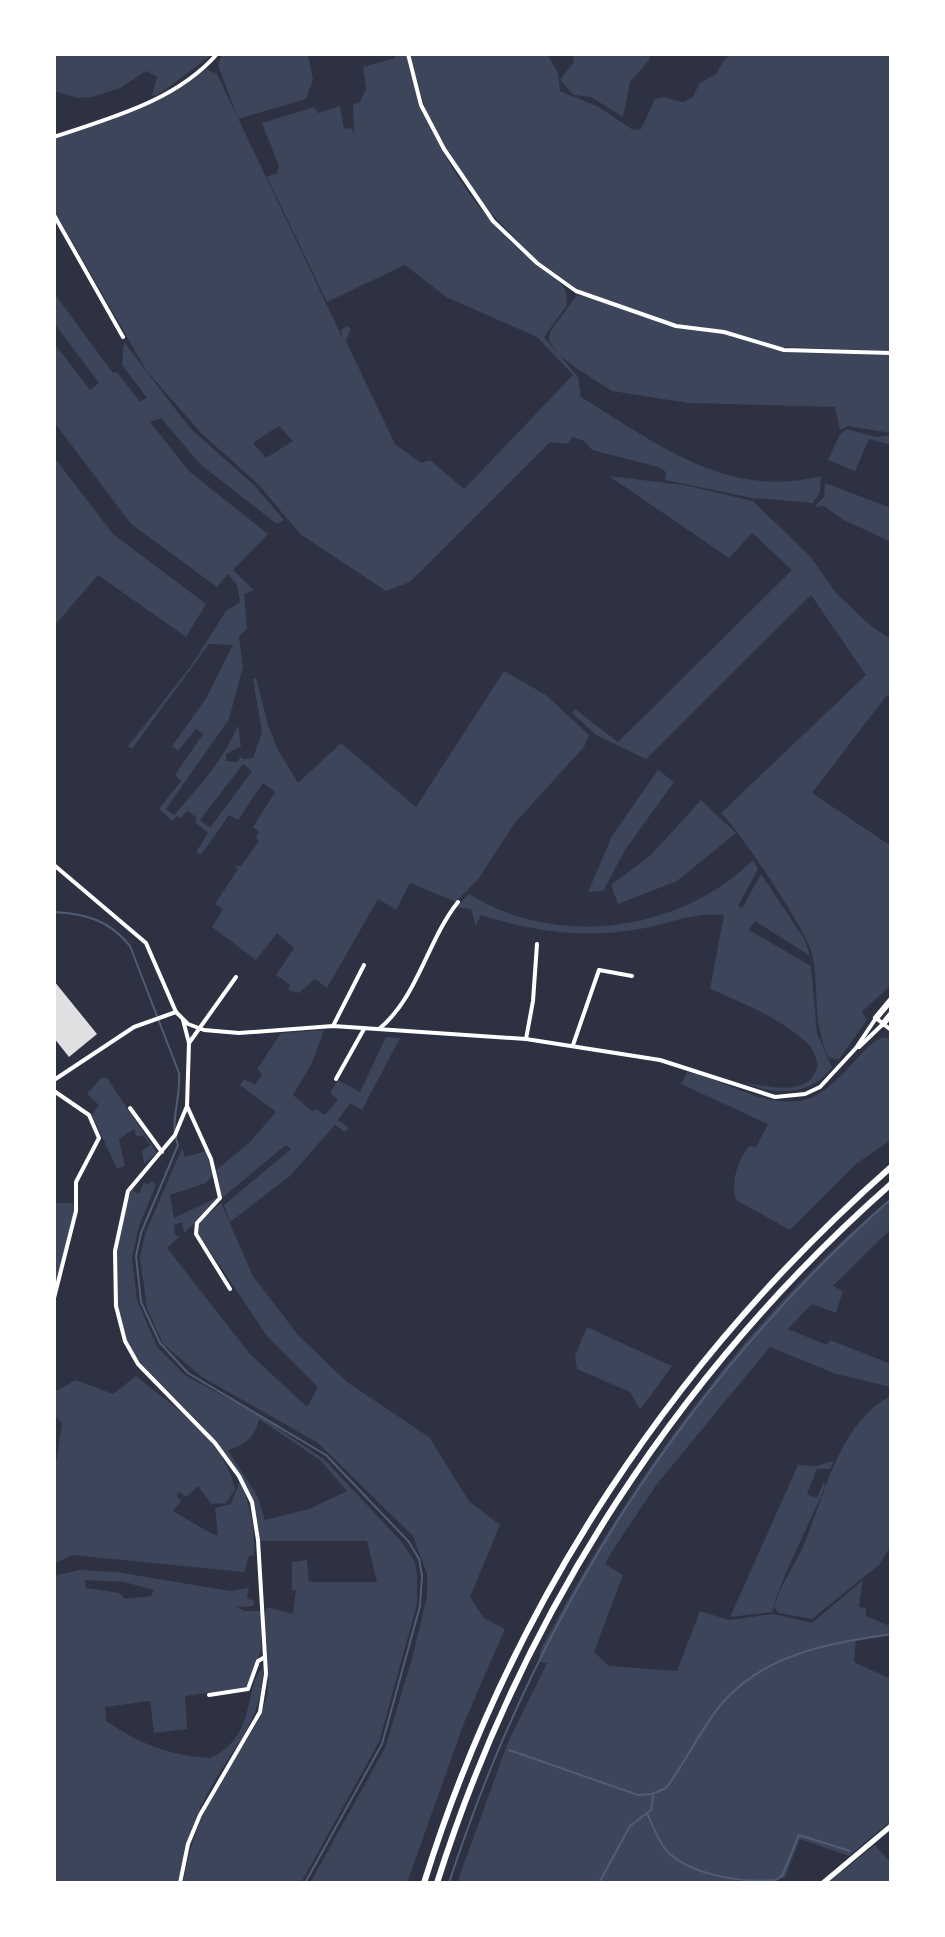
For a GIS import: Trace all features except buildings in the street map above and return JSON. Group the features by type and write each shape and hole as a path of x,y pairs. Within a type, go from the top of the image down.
{"highway":[{"path":"876,1018 891,1000"},
{"path":"883,1024 891,1014"},
{"path":"424,1883 453,1796 496,1692 544,1597 605,1495 658,1418 729,1330 809,1243 891,1167"},
{"path":"437,1883 468,1791 517,1677 566,1583 621,1493 672,1420 735,1341 813,1257 891,1184"}],"main road":[{"path":"823,1883 891,1826"}],"street":[{"path":"54,137 156,99 197,73 217,54"},
{"path":"408,54 421,105 444,149 493,221 537,263 576,291 666,323 724,332 784,350 891,353"},
{"path":"54,215 123,337"},
{"path":"54,865 146,943 176,1012 199,1029 239,1033 333,1026 526,1039 660,1060 775,1097 805,1094 820,1087 883,1024"},
{"path":"377,1031 396,1012 417,979 436,934 458,902"},
{"path":"526,1039 533,1001 537,944"},
{"path":"333,1026 364,965"},
{"path":"573,1045 599,970 632,976"},
{"path":"189,1043 236,977"},
{"path":"54,1080 145,1021 176,1012"},
{"path":"856,1048 876,1018 891,1030"},
{"path":"180,1883 188,1844 200,1815 260,1712 266,1674 258,1540 252,1502 239,1476 215,1443 138,1364 119,1323 115,1251 124,1202 135,1179 170,1142 187,1106 189,1043 183,1020"},
{"path":"336,1079 364,1029"},
{"path":"54,1091 89,1115 99,1138 76,1182 76,1211 54,1298"},
{"path":"187,1106 211,1159 220,1198 197,1223 196,1234 230,1289"},
{"path":"130,1108 162,1152"},
{"path":"209,1695 248,1689 258,1661 265,1657"}],"shaded area":[{"path":"54,54 213,54 158,95 152,96 157,77 146,71 120,88 78,98 54,91"},
{"path":"222,54 308,54 313,80 306,99 238,119 218,65"},
{"path":"395,54 406,54 431,128 472,197 506,237 554,276 566,291 567,305 544,337 578,377 581,397 665,449 724,474 754,480 787,481 821,476 820,492 813,503 752,498 665,480 666,472 658,467 592,450 584,441 572,437 568,444 550,442 410,582 386,591 300,534 259,485 201,433 146,370 54,210 54,139 157,101 207,69 217,74 343,339 341,330 347,326 351,329 346,341 395,444 421,463 430,460 464,489 573,375 537,337 446,297 405,265 327,302 267,177 277,173 279,166 262,123 314,107 318,113 340,106 344,129 351,127 354,134 353,105 360,102 366,89 363,67 395,58","holes":["279,426 293,441 266,458 253,443"]},
{"path":"409,54 547,54 558,73 560,91 599,107 633,130 641,129 655,99 663,97 683,102 692,98 700,83 716,74 724,60 732,54 891,54 891,351 779,347 726,331 670,323 577,289 534,258 486,208 445,148 425,108"},
{"path":"573,54 648,54 650,59 630,82 623,117 591,97 574,95 560,80 574,62"},
{"path":"54,293 113,373 117,372 140,402 147,398 122,365 124,342 190,428 255,486 284,520 277,524 200,464 161,418 150,422 190,472 268,534 233,570 254,590 244,594 247,629 239,636 243,667 229,719 166,809 174,815 193,794 218,761 238,725 241,746 226,754 226,761 237,762 241,756 242,759 253,758 262,732 253,679 256,678 278,750 298,783 341,743 416,807 504,671 546,695 589,735 584,747 514,824 479,878 456,902 410,883 396,910 378,899 327,988 315,979 299,993 288,990 290,985 276,975 294,948 277,933 256,960 212,927 223,909 215,904 238,869 235,866 241,866 259,841 256,837 259,832 253,827 275,792 263,783 238,820 229,815 201,855 196,852 208,833 196,823 196,817 187,811 181,818 177,816 172,821 159,809 181,781 175,775 203,734 196,729 178,751 172,746 207,697 233,645 209,644 132,749 128,746 191,666 226,611 240,602 237,585 228,574 217,587 131,524 54,422 54,343 90,390 99,383 54,323","holes":["243,764 252,771 210,828 200,820"]},
{"path":"577,295 601,300 668,326 725,334 786,352 891,355 891,433 848,426 840,430 835,407 688,403 612,391 558,354 549,340 550,332"},
{"path":"846,429 877,437 891,435 891,445 869,439 855,471 828,460 839,436"},
{"path":"54,457 113,534 206,604 186,637 98,575 54,626"},
{"path":"609,476 684,485 753,501 810,556 836,593 871,626 891,639 891,697 887,695 812,793 891,846 891,984 862,1012 867,1020 839,1059 829,1058 823,1045 812,954 807,942 772,882 721,813 866,675 811,595 646,759 596,735 572,713 575,709 618,742 792,570 752,533 729,558"},
{"path":"825,483 891,508 891,542 844,520 824,506 814,507 824,497"},
{"path":"658,770 674,782 625,850 603,891 588,892 612,836"},
{"path":"701,800 736,833 677,881 618,904 611,885 651,855"},
{"path":"753,860 758,869 738,906 742,908 761,874 805,940 810,956 755,921 749,930 811,966 817,1033 832,1068 803,1089 768,1090 745,1083 796,1087 812,1077 817,1061 808,1044 798,1035 762,1012 710,989 724,915 693,916 624,931 582,933 542,930 481,915 476,926 471,909 456,907 469,894 503,911 540,922 578,926 616,925 654,917 690,903 723,884"},
{"path":"324,1030 312,1063 293,1095 313,1112 316,1109 325,1115 338,1100 330,1093 338,1080 360,1092 386,1037 400,1038 362,1110 350,1103 338,1120 349,1128 345,1132 335,1125 290,1176 230,1222 224,1205 291,1149 286,1145 222,1198 215,1171 250,1142 276,1112 240,1085 244,1079 255,1085 262,1074 257,1069 281,1033"},
{"path":"886,1037 891,1040 891,1140 856,1164 790,1230 736,1200 734,1185 738,1165 749,1146 756,1147 768,1124 681,1084 687,1072 770,1100 799,1101 826,1089 868,1047"},
{"path":"101,1078 107,1078 157,1153 144,1164 142,1151 150,1145 143,1135 137,1137 134,1129 119,1139 125,1166 117,1169 92,1115 99,1105 87,1094"},
{"path":"182,1148 185,1157 206,1151 212,1176 206,1183 170,1195 174,1218 218,1197 218,1202 184,1233 182,1222 174,1225 175,1234 179,1237 167,1248 250,1354 307,1407 318,1387 266,1335 198,1233 199,1222 221,1203 253,1276 298,1335 347,1382 429,1437 469,1501 500,1525 470,1597 484,1618 505,1629 464,1723 407,1883 310,1883 385,1748 413,1655 427,1596 427,1574 413,1536 318,1443 202,1377 163,1344 147,1308 140,1258 145,1234"},
{"path":"137,1181 133,1190 139,1194 144,1182 147,1185 152,1181 156,1185 138,1229 132,1259 137,1300 157,1347 186,1376 254,1412 324,1459 401,1541 415,1562 417,1604 379,1742 301,1883 183,1883 197,1830 208,1804 252,1731 266,1699 268,1676 264,1617 267,1607 293,1614 296,1590 292,1590 292,1562 307,1560 309,1582 377,1582 367,1541 260,1541 249,1497 229,1459 134,1353 122,1325 116,1275 121,1224 133,1189","holes":["259,1419 320,1460 347,1491 309,1509 265,1520 258,1497 228,1450 249,1439"]},
{"path":"891,1198 891,1229 833,1286 843,1291 836,1313 812,1304 788,1329 827,1345 830,1340 891,1364 891,1387 836,1374 770,1347 657,1484 611,1553 605,1564 623,1575 594,1652 609,1666 677,1671 700,1611 729,1620 774,1614 812,1623 863,1580 859,1607 866,1608 866,1616 890,1626 888,1636 856,1641 854,1662 891,1679 891,1821 849,1856 800,1839 785,1877 768,1883 457,1883 508,1742 547,1663 540,1662 540,1651 612,1526 693,1407 738,1351 837,1246"},
{"path":"54,1203 73,1203 74,1211 54,1292"},
{"path":"587,1327 672,1366 640,1410 630,1392 577,1369 575,1356"},
{"path":"136,1376 209,1439 229,1471 235,1489 226,1503 211,1504 198,1486 186,1497 179,1492 177,1496 181,1501 173,1511 218,1535 215,1508 231,1504 240,1480 247,1498 254,1545 254,1555 249,1556 244,1572 72,1555 54,1564 56,1463 62,1423 54,1415 54,1392 76,1380 113,1394"},
{"path":"891,1396 891,1545 880,1564 812,1619 778,1613 774,1606 802,1549 845,1443 873,1408"},
{"path":"834,1461 830,1469 817,1469 807,1494 817,1498 824,1481 825,1486 779,1590 773,1612 730,1617 798,1465 816,1466"},
{"path":"79,1570 116,1572 230,1591 249,1588 247,1598 254,1601 253,1606 237,1607 244,1611 261,1611 261,1649 249,1687 185,1696 187,1729 154,1733 150,1701 105,1707 106,1721 143,1742 167,1751 209,1758 236,1738 243,1725 257,1675 263,1668 256,1710 200,1810 189,1838 179,1883 54,1883 54,1576","holes":["85,1580 124,1582 154,1590 151,1596 125,1599 120,1593 86,1588"]},
{"path":"875,1845 891,1863 891,1883 828,1883"}],"waterway":[{"path":"54,912 77,914 105,924 130,946 179,1073 175,1119 178,1145 141,1233 136,1256 141,1302 160,1343 188,1373 326,1455 409,1542 419,1559 422,1576 420,1606 382,1744 305,1883"},
{"path":"449,1883 484,1785 525,1690 572,1599 624,1511 682,1427 746,1347 816,1271 891,1199"},
{"path":"509,1750 638,1795 652,1794 666,1788 724,1701 760,1671 801,1653 891,1634"},
{"path":"599,1883 630,1826 651,1810 653,1796"},
{"path":"647,1813 668,1852 691,1867 719,1876 776,1880 782,1876 799,1835 850,1851"}]}
